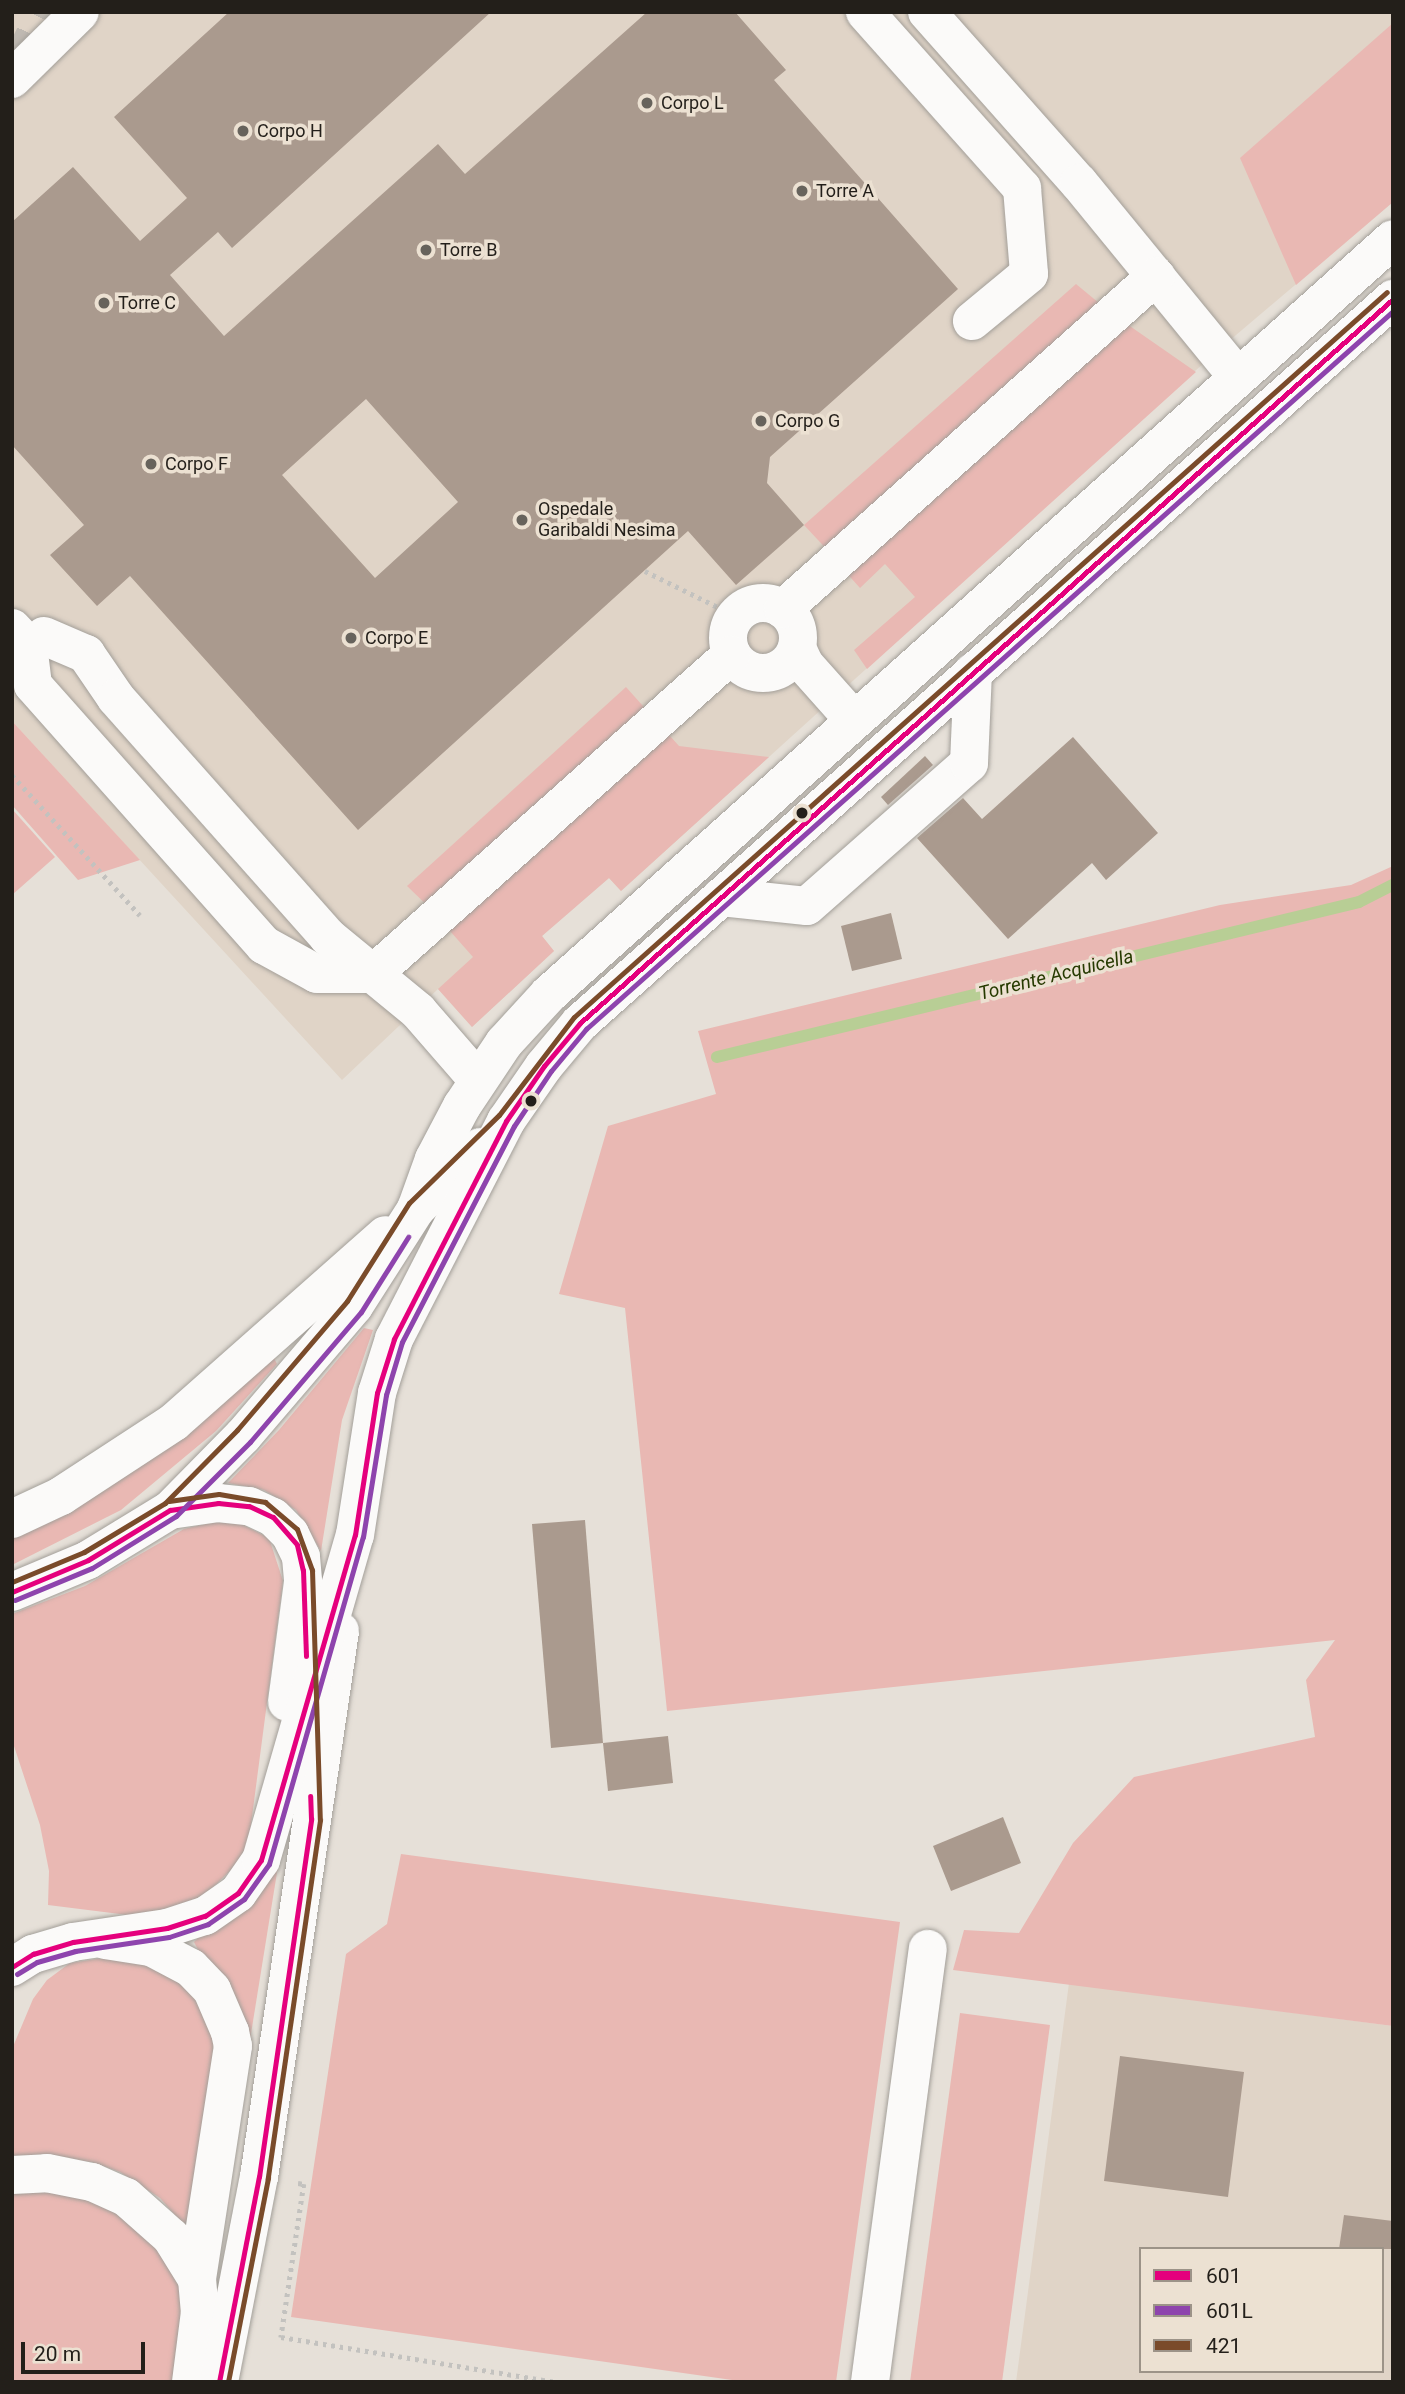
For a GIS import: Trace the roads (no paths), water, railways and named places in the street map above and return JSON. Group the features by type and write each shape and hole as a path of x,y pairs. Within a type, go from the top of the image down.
{"main road":[{"path":"12,79 80,12"},
{"path":"865,12 1022,188 1029,274 972,321"},
{"path":"927,12 1156,276 1237,376"},
{"path":"12,1592 88,1560 170,1510 243,1436 354,1306 416,1209 434,1159 478,1080 504,1042 549,994 1393,239"},
{"path":"783,609 1156,276"},
{"path":"12,1520 61,1496 174,1422 416,1209 506,1121 580,1023 1393,299"},
{"path":"788,659 796,626 783,609 753,604 736,616 728,635 731,655 757,673 788,659 805,665 848,725"},
{"path":"478,1080 418,1011 373,974 319,927 116,698 86,654 28,632 33,685 264,945 317,974 373,974 731,655"},
{"path":"721,897 807,906 969,763 973,672"},
{"path":"219,2382 259,2177 377,1392 394,1339 506,1121"},
{"path":"170,1510 218,1503 261,1510 290,1534 301,1557 311,1819"},
{"path":"12,1967 33,1954 167,1928 205,1916 250,1878 269,1837 355,1535"},
{"path":"269,1837 303,1582"},
{"path":"100,1939 151,1947 179,1959 212,1990 230,2032 233,2046 197,2279 200,2312 191,2382"},
{"path":"870,2382 928,1949"},
{"path":"12,2175 47,2173 92,2182 126,2197 171,2237 197,2279"}],"waterway":[{"name":"Torrente Acquicella","path":"717,1057 1359,902 1393,885"}],"tunnel":[{"path":"18,70 46,12"}],"place":[{"name":"Corpo L","path":"647,103"},
{"name":"Corpo H","path":"243,131"},
{"name":"Torre A","path":"802,191"},
{"name":"Torre B","path":"426,250"},
{"name":"Torre C","path":"104,303"},
{"name":"Corpo G","path":"761,421"},
{"name":"Corpo F","path":"151,464"},
{"name":"Ospedale Garibaldi Nesima","path":"522,520"},
{"name":"Corpo E","path":"351,638"}]}
